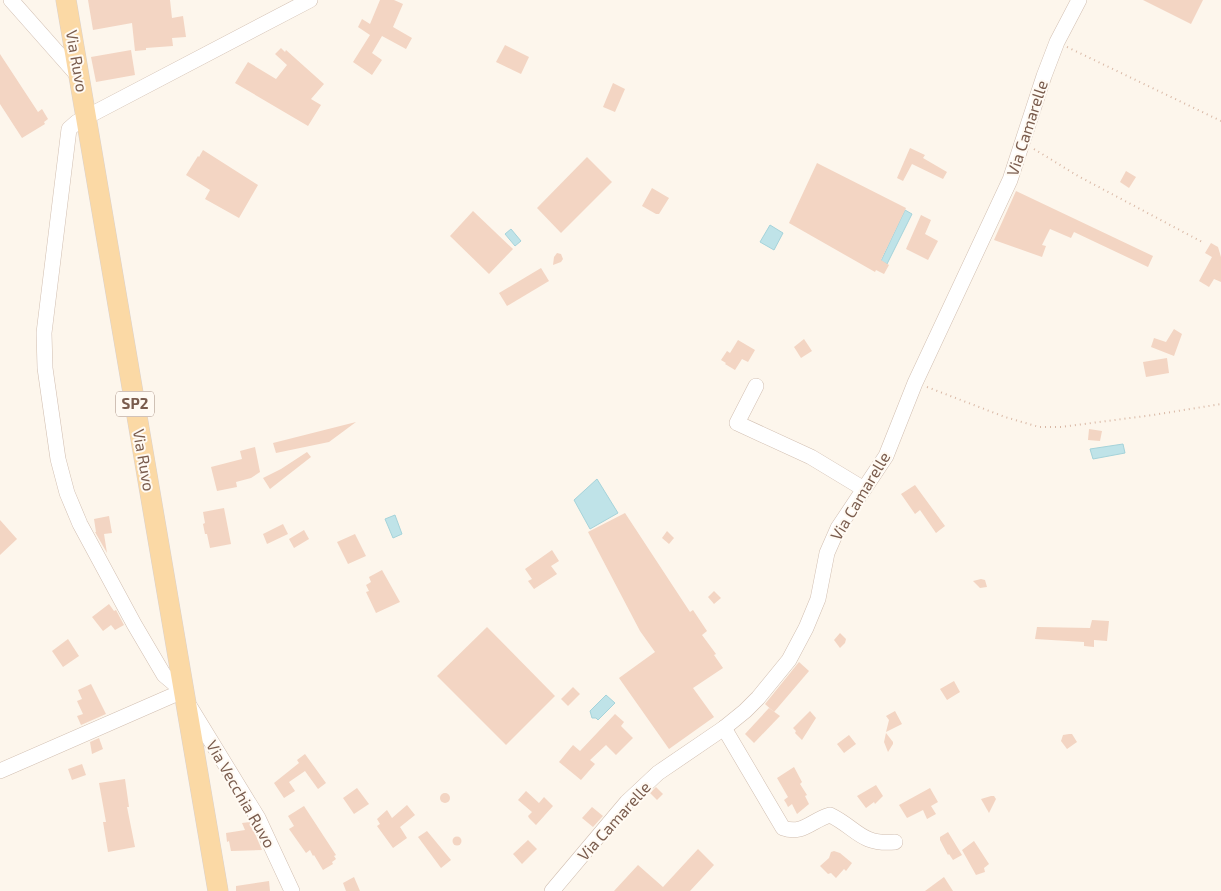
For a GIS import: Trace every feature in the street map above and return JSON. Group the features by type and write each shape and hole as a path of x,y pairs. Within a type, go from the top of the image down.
{"main road":[{"name":"Via Ruvo","path":"66,0 218,891"}],"street":[{"path":"11,0 79,77"},
{"name":"Via Vecchia Ruvo","path":"292,891 258,818 184,695 164,675 134,624 73,509 58,458 44,368 44,333 67,135 71,126 310,0"},
{"name":"Via Camarelle","path":"552,891 627,802 658,773 724,728 758,698 789,660 806,628 818,599 827,553 838,528 886,456 914,383 1010,180 1044,76 1057,42 1078,0"},
{"path":"756,386 737,423 811,457 864,489"},
{"path":"0,771 184,695"},
{"path":"724,728 783,828 793,832 804,829 819,818 830,815 839,819 867,839 880,843 895,842"}],"path":[{"path":"1057,42 1221,121"},
{"path":"1022,143 1078,176 1204,243"},
{"path":"914,383 1005,417 1039,427 1061,427 1221,404"}],"water":[{"path":"905,210 912,214 887,264 881,261"},
{"path":"770,225 783,233 774,250 760,242"},
{"path":"511,229 521,241 515,246 505,234"},
{"path":"1123,444 1125,453 1093,459 1090,449"},
{"path":"597,479 618,513 590,529 574,500"},
{"path":"395,515 402,534 393,538 385,519"},
{"path":"606,695 615,703 598,720 592,718 590,711"}],"building":[{"path":"88,0 170,0 172,18 183,16 186,37 172,38 173,46 146,48 146,50 135,51 132,23 93,30"},
{"path":"380,0 394,0 403,4 393,27 412,38 406,49 382,36 372,53 382,60 372,75 353,62 370,35 358,27 362,19 370,24"},
{"path":"1143,0 1203,0 1191,24"},
{"path":"505,45 529,57 521,74 496,62"},
{"path":"281,48 285,52 286,50 324,84 311,99 321,105 308,126 235,83 248,62 276,79 287,65 275,54"},
{"path":"131,50 135,75 96,82 91,57"},
{"path":"0,54 38,112 42,109 48,119 44,122 45,124 22,138 0,104"},
{"path":"613,83 625,89 615,112 603,107"},
{"path":"910,148 925,155 923,158 947,172 943,179 912,164 903,181 897,178"},
{"path":"203,150 258,185 239,218 205,199 210,190 186,175"},
{"path":"587,157 612,182 561,233 537,208"},
{"path":"817,163 906,208 881,260 889,265 884,274 876,270 875,272 789,223"},
{"path":"1126,171 1136,177 1129,188 1120,182"},
{"path":"652,188 669,198 659,214 642,206"},
{"path":"1016,191 1153,256 1148,267 1074,232 1071,238 1050,229 1042,245 1046,246 1042,257 994,240"},
{"path":"473,211 513,249 489,274 450,236"},
{"path":"921,215 931,220 925,234 938,241 928,260 906,249"},
{"path":"1211,243 1218,247 1221,257 1221,282 1214,279 1209,287 1199,281 1212,257 1205,253"},
{"path":"557,253 561,254 563,259 561,262 553,265 554,257"},
{"path":"541,268 549,281 507,306 499,293"},
{"path":"1174,329 1182,334 1174,356 1151,347 1154,338 1166,342"},
{"path":"804,339 812,351 801,358 794,347"},
{"path":"738,340 755,350 748,362 742,359 735,370 721,360 727,351 730,353"},
{"path":"1167,358 1169,373 1146,377 1143,362"},
{"path":"356,422 329,442 276,453 273,443"},
{"path":"1089,429 1102,431 1100,441 1088,440"},
{"path":"255,447 260,472 251,478 236,482 237,487 217,491 211,467 242,459 240,451"},
{"path":"307,452 311,457 270,489 263,478"},
{"path":"915,485 945,526 936,533 920,510 915,514 901,494"},
{"path":"224,508 231,544 210,548 203,524 205,523 203,512"},
{"path":"625,513 690,612 693,610 707,631 702,635 716,654 714,655 723,668 693,688 714,717 669,749 619,678 655,652 640,631 588,532"},
{"path":"109,516 112,533 104,534 107,553 95,532 94,519"},
{"path":"0,520 17,539 0,555"},
{"path":"283,524 288,534 267,544 263,534"},
{"path":"304,530 309,539 294,548 289,539"},
{"path":"667,531 674,538 669,544 662,538"},
{"path":"355,534 366,556 348,564 337,542"},
{"path":"552,550 559,561 551,566 557,574 534,589 528,581 532,579 525,569"},
{"path":"382,570 400,602 376,613 366,592 369,591 366,585 371,582 369,577"},
{"path":"985,580 987,587 980,588 973,581"},
{"path":"714,591 721,598 714,604 708,597"},
{"path":"109,604 114,611 116,610 124,625 115,630 111,625 103,631 92,617"},
{"path":"1092,620 1109,621 1107,641 1094,640 1094,647 1084,646 1084,642 1035,639 1037,627 1090,628"},
{"path":"487,627 555,696 506,745 437,676"},
{"path":"840,633 846,639 840,648 834,640"},
{"path":"68,639 79,656 63,667 52,651"},
{"path":"799,662 809,671 774,712 765,704"},
{"path":"954,681 960,692 947,700 940,689"},
{"path":"91,684 106,714 81,725 77,716 83,714 77,701 82,699 78,690"},
{"path":"573,687 580,694 568,706 561,699"},
{"path":"769,708 780,716 754,743 745,734"},
{"path":"810,711 816,718 802,740 793,728"},
{"path":"895,711 902,724 886,732 889,720 886,716"},
{"path":"615,714 624,722 621,726 633,738 616,755 606,745 590,760 595,764 581,780 559,762 573,745 580,751"},
{"path":"886,733 893,742 888,752 884,742"},
{"path":"1072,734 1077,742 1067,749 1061,741 1063,735"},
{"path":"849,735 856,744 844,753 837,744"},
{"path":"99,738 103,749 92,754 90,742"},
{"path":"305,754 326,783 318,789 305,771 289,782 295,791 284,798 274,783 299,763 297,760"},
{"path":"82,764 86,775 72,780 68,769"},
{"path":"794,767 802,782 800,784 807,795 805,796 809,804 797,814 792,804 788,807 784,800 788,797 777,778"},
{"path":"125,779 129,807 127,807 135,847 108,852 103,822 106,822 99,783"},
{"path":"876,785 883,796 875,804 874,802 866,808 857,796"},
{"path":"656,787 663,794 657,800 650,793"},
{"path":"357,788 369,804 354,814 343,798"},
{"path":"930,788 938,802 931,806 936,814 927,819 923,810 907,818 899,805"},
{"path":"526,791 539,803 544,797 553,806 536,825 528,816 532,812 518,800"},
{"path":"445,793 450,798 445,803 440,798"},
{"path":"994,796 996,799 989,813 981,799"},
{"path":"407,805 415,815 400,827 407,838 393,848 377,826 380,824 377,819 387,810 392,818"},
{"path":"304,806 336,855 334,856 336,859 332,862 333,864 323,870 310,850 306,853 289,829 294,826 288,816"},
{"path":"592,807 603,816 593,827 582,818"},
{"path":"250,822 262,850 231,851 226,833 245,830 242,823"},
{"path":"427,831 451,860 441,868 418,837"},
{"path":"948,832 962,855 953,860 940,840 940,837"},
{"path":"457,837 461,841 457,845 453,841"},
{"path":"528,840 537,849 522,864 513,854"},
{"path":"974,841 989,864 984,868 985,872 976,875 962,850"},
{"path":"698,849 714,865 690,891 614,891 638,865 663,887"},
{"path":"831,852 840,853 852,863 846,871 844,869 836,878 831,873 828,874 820,866 829,858"},
{"path":"354,877 360,891 346,891 343,883"},
{"path":"944,877 953,891 925,891"},
{"path":"269,881 270,891 236,891 236,886"}]}
